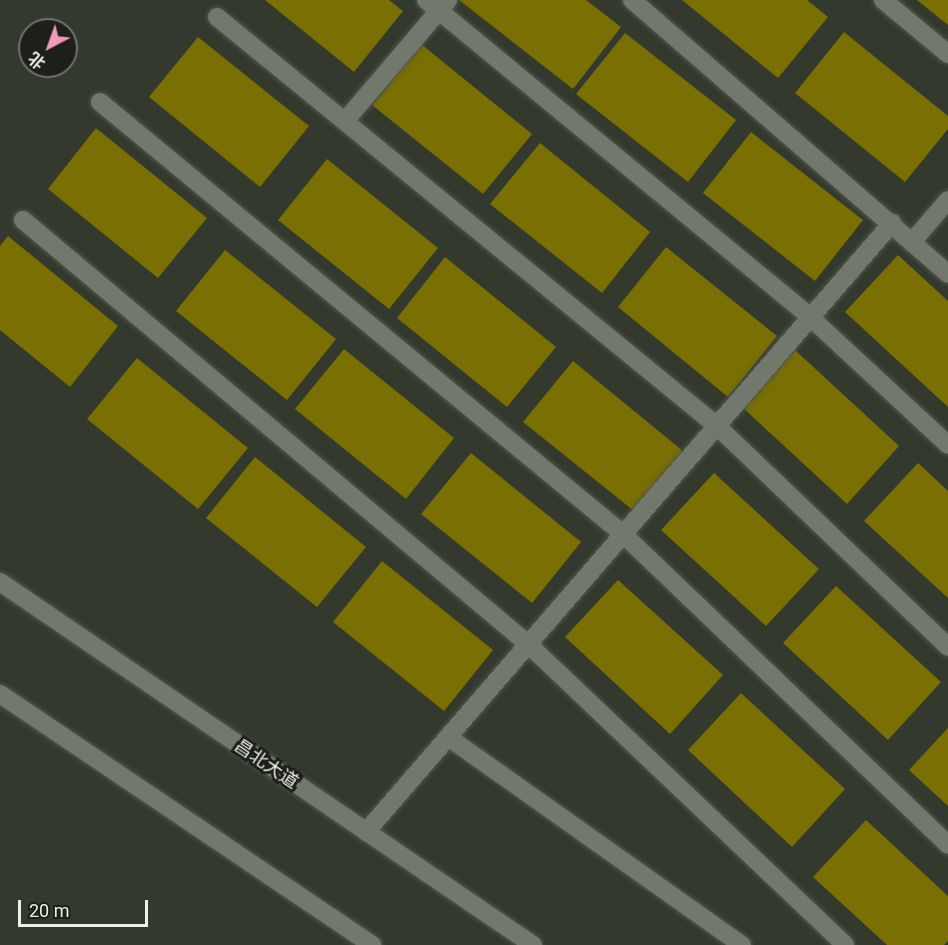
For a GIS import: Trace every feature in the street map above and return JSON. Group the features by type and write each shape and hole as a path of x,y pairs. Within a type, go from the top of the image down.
{"street":[{"path":"632,0 892,223 948,274"},
{"path":"883,0 948,54"},
{"path":"345,121 438,4 810,317 948,445"},
{"path":"217,16 717,426 948,647"},
{"path":"100,102 623,534 948,845"},
{"path":"912,242 948,200"},
{"path":"23,220 528,644 845,945"},
{"path":"366,831 892,223"},
{"name":"昌北大道","path":"0,582 533,945"},
{"path":"0,694 372,945"},
{"path":"448,737 742,945"}],"building":[{"path":"265,0 389,0 403,11 354,72"},
{"path":"459,0 586,0 621,27 573,89"},
{"path":"682,0 807,0 828,17 778,78"},
{"path":"917,0 948,0 948,25"},
{"path":"844,32 948,116 948,129 905,182 795,93"},
{"path":"625,33 736,120 688,182 576,94"},
{"path":"198,37 309,126 260,187 149,97"},
{"path":"421,44 532,134 483,194 372,105"},
{"path":"96,128 207,218 158,278 48,189"},
{"path":"751,132 863,220 815,281 703,193"},
{"path":"540,143 650,232 602,293 490,204"},
{"path":"327,159 438,248 389,309 278,220"},
{"path":"8,236 118,326 70,387 0,330 0,246"},
{"path":"666,247 777,336 728,397 618,307"},
{"path":"225,250 336,339 287,400 176,311"},
{"path":"898,255 948,301 948,407 845,312"},
{"path":"445,257 556,347 507,407 397,318"},
{"path":"344,349 454,438 406,499 295,409"},
{"path":"795,350 899,446 847,504 742,407"},
{"path":"137,358 248,448 198,509 87,419"},
{"path":"573,361 683,451 634,511 523,422"},
{"path":"471,453 581,542 532,603 421,514"},
{"path":"255,457 366,547 317,607 206,518"},
{"path":"918,463 948,491 948,598 864,521"},
{"path":"714,473 819,569 766,626 661,530"},
{"path":"382,561 493,650 444,711 333,622"},
{"path":"618,580 723,675 670,734 565,637"},
{"path":"836,586 941,682 888,740 783,643"},
{"path":"741,693 845,789 792,847 688,750"},
{"path":"948,728 948,806 909,770"},
{"path":"866,820 948,896 948,941 944,945 887,945 813,877"}]}
